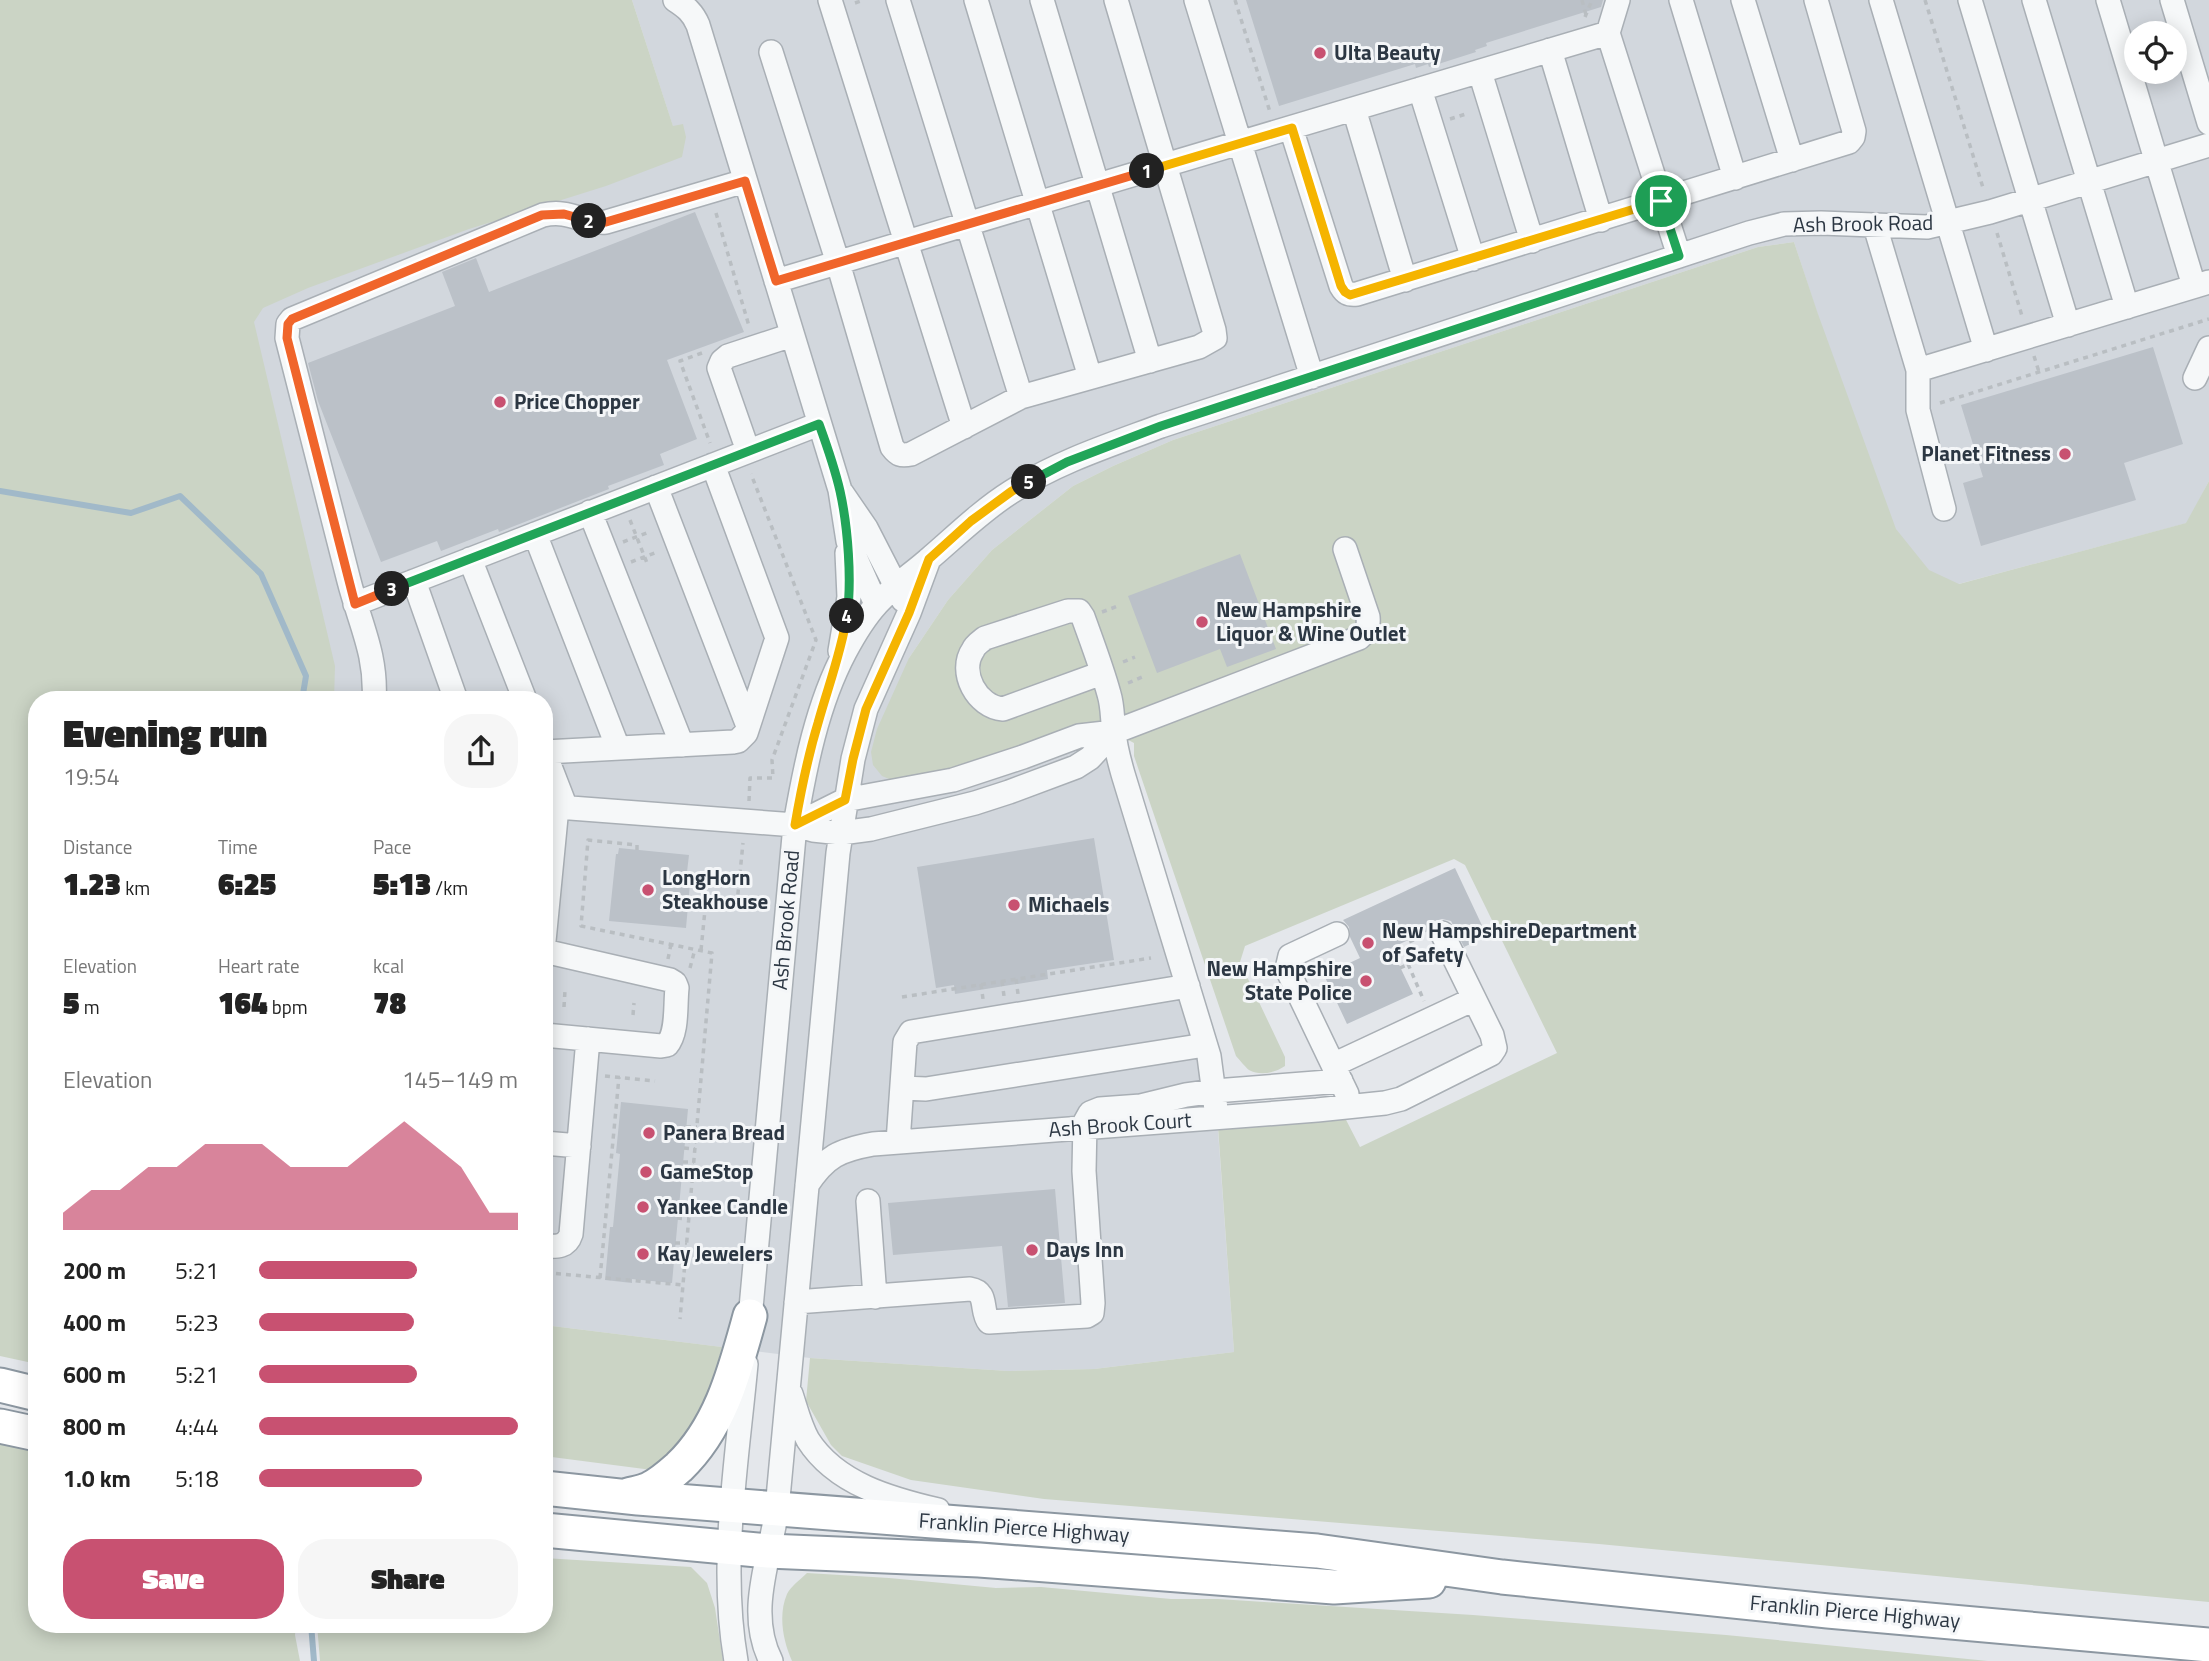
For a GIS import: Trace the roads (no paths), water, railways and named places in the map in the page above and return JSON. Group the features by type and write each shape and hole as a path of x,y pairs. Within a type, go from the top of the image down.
{"highway":[{"path":"621,1497 649,1490 668,1477 689,1458 709,1430 724,1399 750,1316"},
{"path":"0,1385 28,1392"},
{"path":"0,1426 28,1432"},
{"name":"Franklin Pierce Highway","path":"553,1489 621,1497 1317,1551 1502,1577 1828,1611 2209,1645"},
{"name":"Franklin Pierce Highway","path":"553,1531 768,1551 979,1560 1335,1587 1502,1577"}],"street":[{"path":"830,0 964,427"},
{"path":"898,0 1021,397"},
{"path":"976,0 1090,377"},
{"path":"1042,0 1150,361"},
{"path":"771,52 838,263 892,447 904,456 1021,397 1199,347 1214,338 1214,330 1116,0"},
{"path":"1196,0 1311,377"},
{"path":"1618,0 1608,33 1679,256"},
{"path":"1681,0 1735,178"},
{"path":"1742,0 1793,160"},
{"path":"1292,128 1345,292 1357,295 1849,142 1854,131 1816,0"},
{"path":"1881,0 1986,350"},
{"path":"1970,0 2068,325"},
{"path":"2034,0 2127,307"},
{"path":"1918,370 2202,284 2157,161 2108,0"},
{"path":"2172,0 2209,123"},
{"path":"684,1 698,25 840,491 846,529 849,597 843,642 831,681"},
{"path":"776,281 1608,33"},
{"path":"1550,50 1601,220"},
{"path":"1480,72 1532,241"},
{"path":"1420,89 1473,259"},
{"path":"1354,109 1405,280"},
{"name":"Ash Brook Road","path":"736,1661 729,1609 730,1547 795,825 802,782 831,681 845,651 876,604 971,521 1012,491 1067,462 1161,426 1749,233 1784,224 1927,227 2031,200 2209,145"},
{"path":"374,691 372,654 355,604 287,338 288,324 292,319 542,215 564,214 596,223 606,222 745,181"},
{"path":"1875,226 1918,370 1917,411 1944,509"},
{"path":"748,451 719,368 728,356 792,335"},
{"path":"2194,379 2209,348"},
{"path":"355,604 656,487 713,456 748,451 819,424"},
{"path":"553,751 738,741 743,737 777,638 713,456"},
{"path":"656,487 748,726"},
{"path":"840,491 860,517 909,613"},
{"path":"590,512 682,745"},
{"path":"846,529 855,559 876,604"},
{"path":"535,534 618,748"},
{"path":"795,825 845,800 953,780 1079,736 1114,732 1359,638 1367,632 1368,617 1345,549"},
{"path":"470,559 521,691"},
{"path":"771,1661 762,1637 762,1579 777,1509 845,800 866,709 909,613 929,559"},
{"path":"414,581 453,691"},
{"name":"Ash Brook Court","path":"807,1185 827,1159 851,1148 1217,1117 1209,1056 1123,774 1113,713 1102,673 1083,617 1079,611 1074,610 985,638 974,647 968,658 971,682 976,694 983,703 1003,709 1102,673"},
{"path":"553,840 556,807 795,825 841,833 872,829 1009,792 1076,767 1090,758 1114,732"},
{"path":"1217,1117 1385,1103 1401,1099 1491,1054 1494,1042 1474,999 1435,933"},
{"path":"1337,934 1290,956 1287,962 1290,976 1353,1106"},
{"path":"553,953 675,983 677,988 673,1032 667,1045 553,1036"},
{"path":"898,1142 905,1042 911,1032 1188,986"},
{"path":"796,1302 976,1290 983,1300 985,1319 989,1322 1087,1316 1092,1312 1094,1303 1084,1178 1085,1128 1086,1118 1090,1113 1100,1109 1141,1106 1186,1095 1337,1073 1432,1018 1474,999"},
{"path":"553,1246 563,1245 569,1241 571,1234 588,1040"},
{"path":"902,1088 926,1089 1205,1045"},
{"path":"553,1144 579,1146"},
{"path":"868,1200 875,1297"},
{"path":"788,1384 808,1439 828,1464 850,1480 906,1502 999,1526"}],"waterway":[{"path":"0,491 131,513 180,496 261,574 306,676 304,691"},
{"path":"312,1633 314,1661"}],"place":[{"name":"Ulta Beauty","path":"1320,53"},
{"name":"Price Chopper","path":"500,402"},
{"name":"Planet Fitness","path":"2065,454"},
{"name":"New Hampshire Liquor & Wine Outlet","path":"1202,622"},
{"name":"LongHorn Steakhouse","path":"648,890"},
{"name":"Michaels","path":"1014,905"},
{"name":"New HampshireDepartment of Safety","path":"1368,943"},
{"name":"New Hampshire State Police","path":"1366,981"},
{"name":"Panera Bread","path":"649,1133"},
{"name":"GameStop","path":"646,1172"},
{"name":"Yankee Candle","path":"643,1207"},
{"name":"Days Inn","path":"1032,1250"},
{"name":"Kay Jewelers","path":"643,1254"}]}
